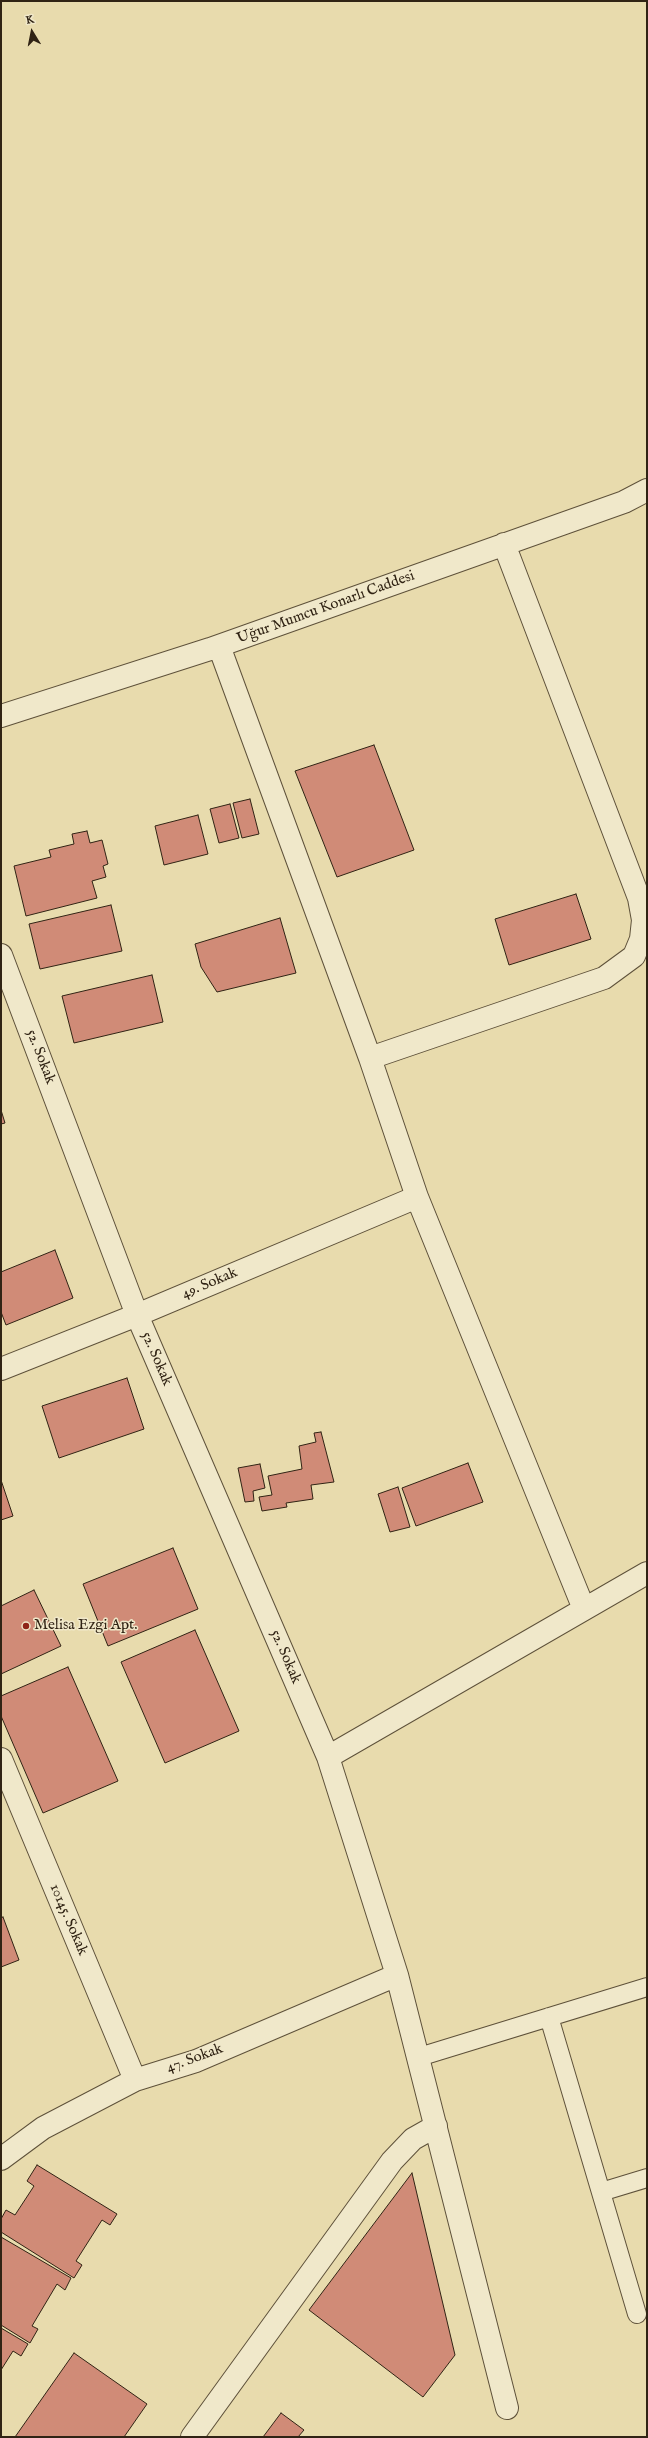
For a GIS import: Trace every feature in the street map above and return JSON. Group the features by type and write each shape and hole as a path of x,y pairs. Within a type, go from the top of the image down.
{"street":[{"name":"Uğur Mumcu Konarlı Caddesi","path":"1,716 219,646 624,502 647,490"},
{"path":"370,1058 604,978 634,956 641,939 643,920 639,898 504,544"},
{"path":"219,646 370,1058 417,1197 584,1609"},
{"name":"52. Sokak","path":"1,955 137,1315 328,1757 397,1975 507,2408"},
{"name":"49. Sokak","path":"1,1369 137,1315 417,1197"},
{"path":"328,1757 647,1573"},
{"name":"10145. Sokak","path":"1,1759 135,2080"},
{"name":"47. Sokak","path":"1,2159 42,2128 135,2080 196,2061 397,1975"},
{"path":"192,2437 392,2161 413,2139 436,2126"}],"lane":[{"path":"419,2057 647,1987"},
{"path":"549,2017 637,2314"},
{"path":"601,2192 647,2178"}],"building":[{"path":"374,745 414,850 337,877 295,771"},
{"path":"250,799 259,834 242,838 233,803"},
{"path":"230,804 239,838 219,843 210,809"},
{"path":"198,815 208,854 164,865 155,826"},
{"path":"87,831 90,843 102,840 108,864 103,866 106,877 92,881 97,898 26,916 14,866 51,857 49,850 74,844 72,834"},
{"path":"576,894 591,939 509,965 495,919"},
{"path":"111,905 122,951 40,969 29,924"},
{"path":"280,918 296,973 217,992 201,967 195,944"},
{"path":"152,975 163,1022 74,1043 62,996"},
{"path":"1,1110 5,1123 1,1124"},
{"path":"55,1250 73,1298 6,1325 1,1312 1,1272"},
{"path":"127,1378 144,1429 59,1458 42,1406"},
{"path":"321,1432 334,1482 311,1485 313,1499 286,1503 287,1507 262,1511 259,1497 272,1495 268,1476 302,1469 299,1446 316,1442 314,1433"},
{"path":"468,1463 483,1502 416,1526 402,1488"},
{"path":"260,1464 265,1488 253,1491 254,1501 245,1502 238,1468"},
{"path":"1,1480 13,1516 1,1520"},
{"path":"398,1487 410,1527 390,1532 378,1494"},
{"path":"173,1548 198,1609 108,1646 83,1584"},
{"name":"Melisa Ezgi Apt.","path":"34,1590 61,1646 1,1674 1,1606"},
{"path":"195,1630 239,1731 165,1763 121,1662"},
{"path":"68,1667 118,1781 43,1813 1,1716 1,1696"},
{"path":"3,1917 19,1960 1,1967 1,1918"},
{"path":"37,2165 117,2214 110,2225 102,2220 76,2261 82,2265 74,2278 1,2232 1,2219 6,2210 15,2215 34,2186 27,2181"},
{"path":"412,2173 455,2355 423,2397 309,2310"},
{"path":"1,2237 71,2278 65,2290 57,2284 32,2326 38,2329 30,2343 1,2325"},
{"path":"1,2328 28,2344 21,2356 13,2351 1,2370"},
{"path":"74,2353 147,2404 124,2437 15,2437"},
{"path":"281,2413 304,2430 298,2437 263,2437"}],"place":[{"name":"Melisa Ezgi Apt.","path":"26,1626"}]}
